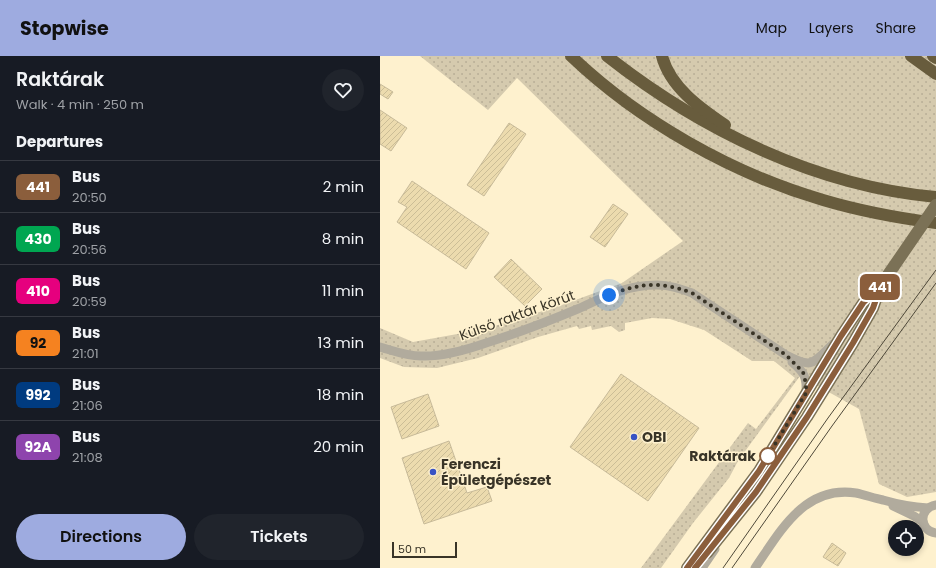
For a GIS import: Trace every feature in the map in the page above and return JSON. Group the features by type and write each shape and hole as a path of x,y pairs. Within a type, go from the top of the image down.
{"highway":[{"path":"571,56 613,92 672,133 754,175 823,200 878,213 936,223"},
{"path":"607,56 668,101 714,127 762,151 804,167 858,184 936,198"},
{"path":"662,56 669,73 677,84 699,107 762,151"},
{"path":"911,56 936,74"}],"main road":[{"path":"687,568 759,471 841,336 863,303 881,285 936,205"},
{"path":"695,568 756,492 811,410 873,308 881,285"}],"street":[{"name":"Külső raktár körút","path":"380,347 404,354 422,356 456,352 503,338 546,322 627,288 659,285 675,287 692,293 786,355 802,363 812,362 818,359 841,336"},
{"name":"Külső raktár körút","path":"786,355 803,372 806,384 806,393"},
{"path":"755,568 790,519 805,505 815,499 830,494 846,492 881,500 932,507"},
{"path":"881,500 920,520"},
{"path":"923,520 923,514 932,507"},
{"path":"702,568 733,521"},
{"path":"924,524 929,531 936,533"}],"shaded area":[{"path":"420,56 936,56 936,492 907,497 879,484 859,409 800,376 738,461 729,478 693,523 661,568 641,568 748,423 756,429 795,378 774,361 752,361 704,330 670,319 652,318 625,323 625,330 619,332 611,326 592,330 591,326 579,329 577,326 538,337 478,358 437,368 404,367 380,358 380,328 413,342 485,329 559,306 622,283 683,241 517,78 488,110"}],"building":[{"path":"380,84 393,92 388,99 380,94"},
{"path":"380,110 407,128 391,151 380,144"},
{"path":"509,123 526,134 484,196 467,185"},
{"path":"412,181 489,233 466,269 397,222 407,207 398,202"},
{"path":"613,204 628,214 605,247 590,237"},
{"path":"511,259 542,289 525,306 494,277"},
{"name":"OBI","path":"621,374 699,428 648,501 570,447"},
{"path":"428,394 439,426 402,439 391,407"},
{"name":"Ferenczi Épületgépészet","path":"449,441 467,493 487,487 492,501 424,524 402,458"},
{"path":"832,543 846,553 838,566 823,557"}],"tram line":[{"path":"723,568 828,418 936,270"},
{"path":"732,568 832,426 936,283"}],"bus line":[{"name":"441","path":"687,568 759,471 841,336 863,303 881,285 873,308 807,417 756,492 695,568"}],"place":[{"name":"OBI","path":"634,437"},
{"name":"Raktárak","path":"768,456"},
{"name":"Ferenczi Épületgépészet","path":"433,472"}],"route":[{"path":"609,295 627,288 645,285 675,287 692,293 786,355 803,372 806,384 806,393 766,459 768,456"}]}
